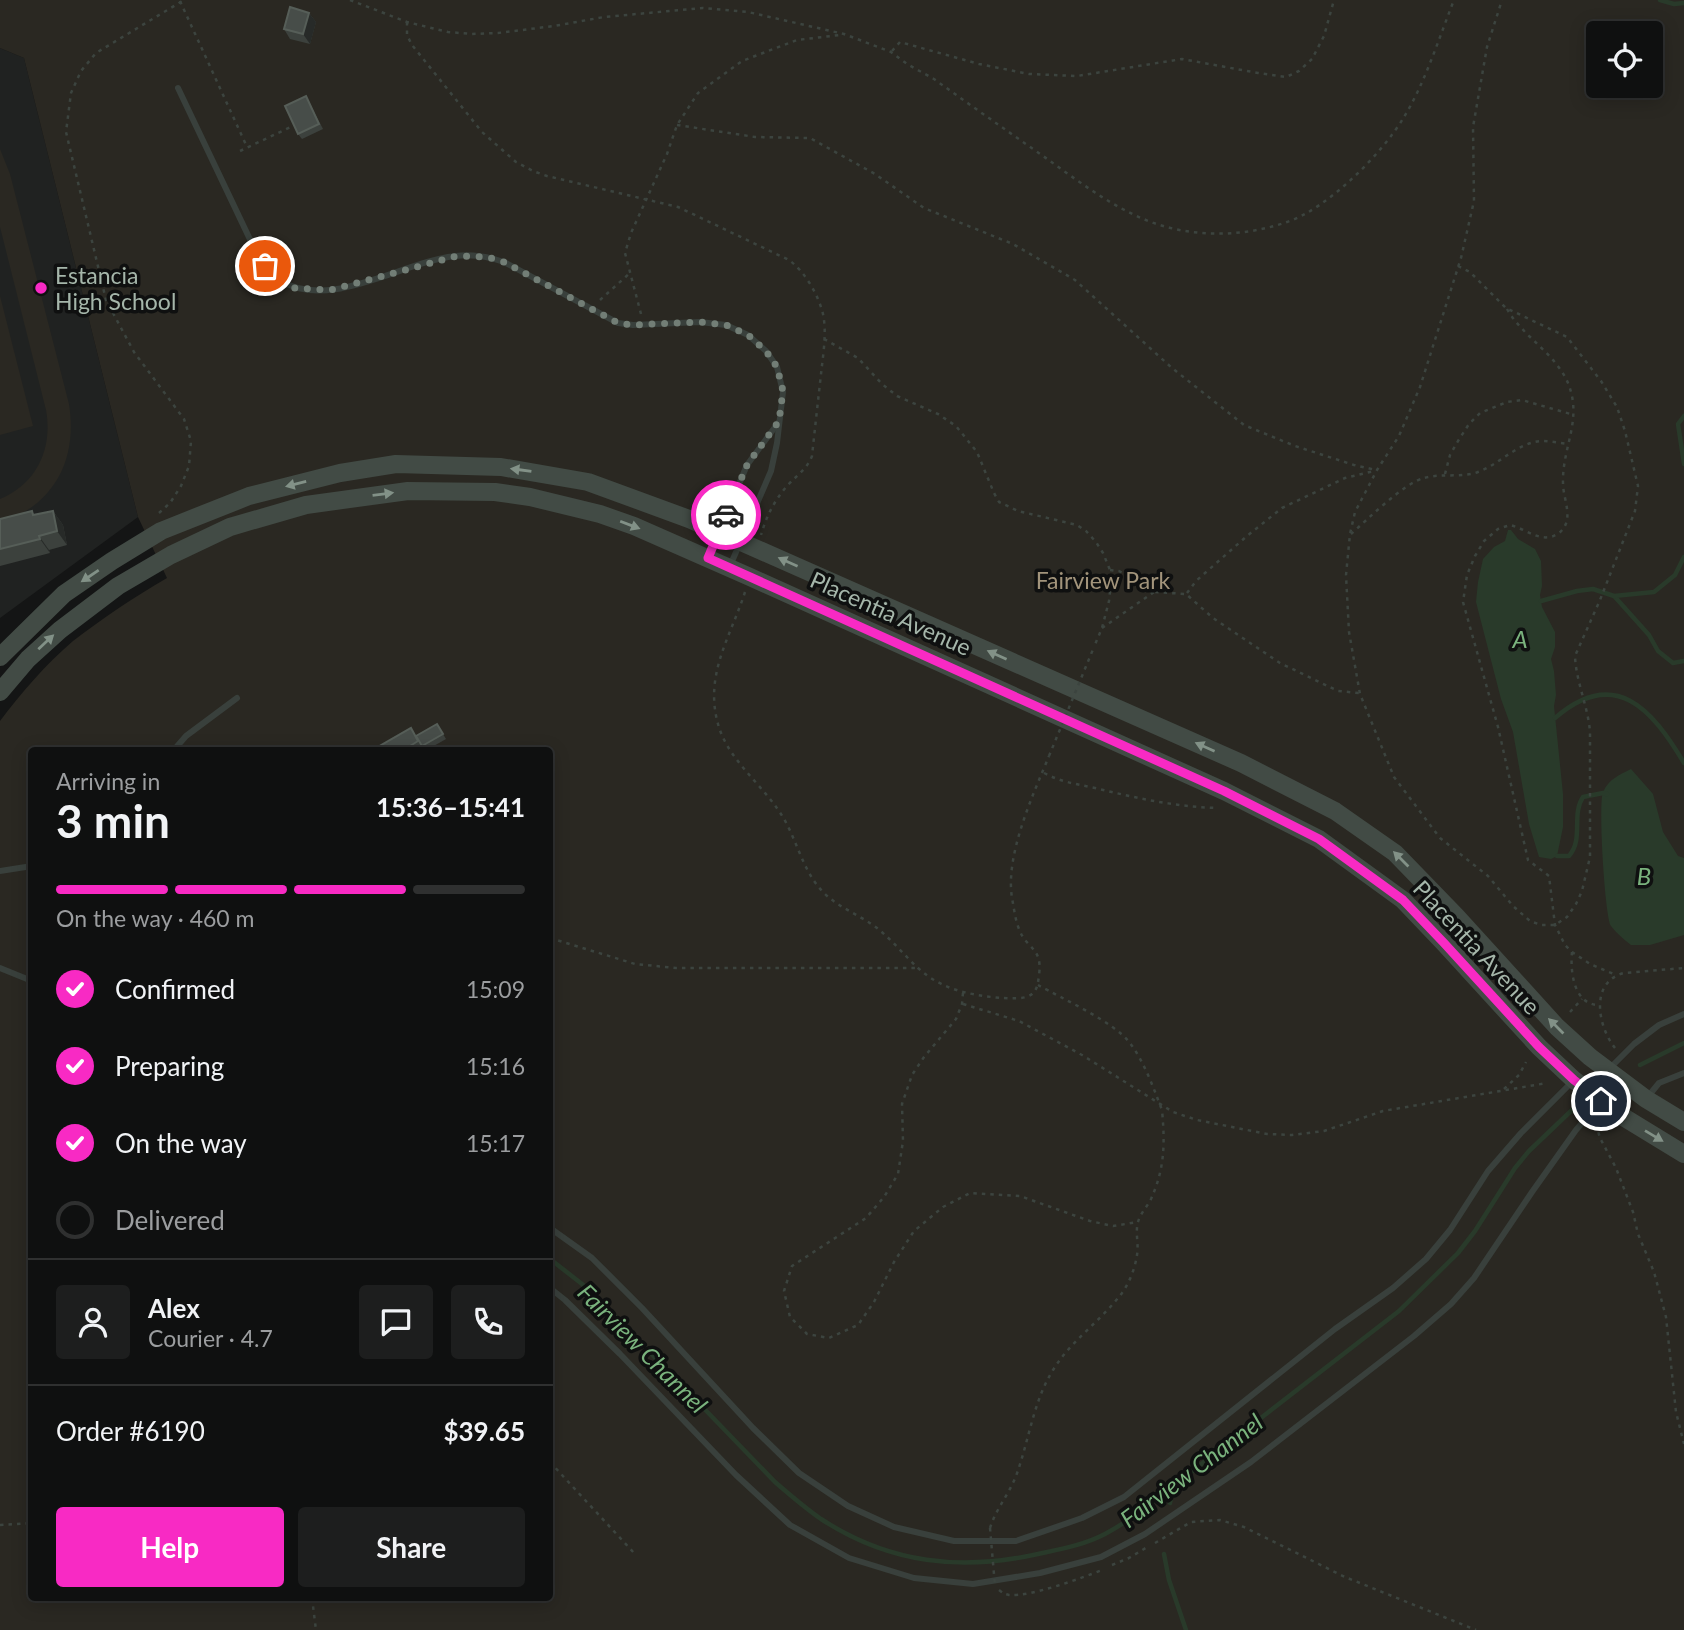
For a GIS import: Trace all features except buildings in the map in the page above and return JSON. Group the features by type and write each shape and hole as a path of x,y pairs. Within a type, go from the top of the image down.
{"main road":[{"name":"Placentia Avenue","path":"0,657 64,594 112,561 161,531 248,496 341,473 396,464 501,467 588,482 719,532 1241,763 1335,811 1395,852 1557,1027 1607,1072 1684,1122"},
{"name":"Placentia Avenue","path":"0,692 28,659 60,630 118,586 171,555 230,527 306,505 408,491 495,492 530,497 600,514 708,558 1224,791 1319,839 1403,900 1539,1047 1574,1080 1625,1118 1684,1154"}],"lane":[{"path":"178,89 255,250 276,279 295,288 331,290 457,256 487,257 504,262 618,323 700,322 726,325 748,335 766,351 777,367 783,391 771,471 729,568"},
{"path":"708,558 747,465 779,421"},
{"path":"176,747 186,736 237,698"},
{"path":"0,871 28,867"},
{"path":"0,968 28,979"},
{"path":"1607,1072 1621,1056 1659,1025 1684,1014"},
{"path":"1646,1099 1659,1083 1684,1073"},
{"path":"553,1230 592,1258 799,1473 848,1506 894,1527 954,1541 1016,1541 1082,1518 1124,1497 1335,1329 1393,1288 1426,1259 1450,1230 1488,1171 1521,1133 1574,1080"},
{"path":"553,1290 620,1354 736,1475 790,1525 849,1558 914,1578 973,1584 1040,1573 1101,1557 1145,1534 1251,1462 1415,1336 1451,1304 1474,1278 1576,1130 1601,1101"}],"path":[{"path":"350,0 407,22 448,32 498,33 604,17 703,8 748,12 844,34 891,52 934,79 1090,190 1122,209 1151,222 1180,230 1221,234 1251,231 1289,222 1315,207 1369,162 1389,139 1415,97 1454,0"},
{"path":"891,52 900,42 979,64 1029,74 1077,76 1182,59 1286,77 1299,71 1312,59 1324,36 1334,0"},
{"path":"1502,0 1487,47 1473,127 1474,201 1458,265 1420,387 1399,436 1355,512 1346,575 1349,632 1360,694 1394,776 1440,838 1488,876 1513,906 1530,921 1541,925 1555,925 1567,917 1576,904 1590,857 1590,732 1576,671 1576,656 1635,511 1638,486 1617,407 1601,381 1567,337 1506,308"},
{"path":"161,531 157,514 170,503 181,486 189,466 191,441 184,419 134,352 106,300 66,132 71,93 81,71 96,53 181,1 247,147"},
{"path":"407,22 407,36 420,56 482,132 516,162 547,176 678,207 789,260 806,277 823,314 824,339 812,456 803,472 788,485 775,503 762,530"},
{"path":"643,324 625,253 677,125 698,93 742,61 797,40 844,34"},
{"path":"240,151 295,125"},
{"path":"677,125 755,137 810,138 875,174 923,208 1013,244 1075,280 1171,368 1244,425 1295,446 1377,470"},
{"path":"1458,265 1470,272 1506,308 1514,322 1553,359 1572,394 1574,415 1563,481 1567,521 1562,532 1549,538 1540,538 1510,524 1498,529 1484,541 1475,556 1467,575 1463,602 1498,727 1528,860 1549,876 1555,925 1565,945 1572,952 1590,964 1616,975 1684,968"},
{"path":"590,309 631,272"},
{"path":"744,594 717,667 714,687 718,724 736,759 771,799 785,820 812,878 840,906 878,929 918,968 940,984 962,993 981,996 1030,996 1038,985 1041,963 1033,947 1020,932 1011,891 1012,869 1025,816 1102,628 1109,601 1110,570 1096,542 1077,525 1018,511 999,502 977,453 956,426 938,414 897,396 858,358 824,339"},
{"path":"1445,474 1450,455 1458,441 1469,424 1480,414 1507,402 1522,400 1574,415"},
{"path":"1350,534 1401,491 1421,478 1480,472 1531,443 1568,444"},
{"path":"1186,594 1206,572 1282,508 1345,478 1377,470"},
{"path":"1110,570 1119,571 1154,592 1186,594 1213,618 1280,663 1338,691 1360,694"},
{"path":"1102,628 1154,592"},
{"path":"1042,772 1057,780 1144,800 1192,807 1225,808"},
{"path":"553,939 635,964 676,968 918,968"},
{"path":"1572,952 1571,962 1582,999 1587,1003 1599,1005"},
{"path":"1616,975 1605,986 1599,1005 1608,1039 1621,1056"},
{"path":"1038,985 1095,1016 1130,1042 1149,1077 1162,1110 1165,1141 1161,1169 1151,1199 1138,1222 1137,1255 1129,1280 1119,1297 1070,1348 1054,1369 1035,1411 1016,1478 993,1517 990,1528 995,1586 1001,1592 1011,1595 1037,1591 1085,1577 1129,1558 1191,1522 1220,1520 1244,1527 1345,1577 1476,1630"},
{"path":"962,993 962,1004 956,1018 912,1075 902,1104 903,1141 898,1174 866,1219 792,1266 784,1291 790,1317 807,1334 829,1338 858,1325 874,1303 894,1262 914,1231 943,1207 970,1193 1020,1196 1090,1221 1113,1226 1138,1222"},
{"path":"1570,1012 1582,999"},
{"path":"962,1004 1019,1021 1082,1055 1173,1112 1267,1135 1324,1131 1383,1111 1547,1083"},
{"path":"1501,1091 1519,1075 1526,1062"},
{"path":"1596,1124 1600,1138 1616,1168 1654,1272 1666,1317 1675,1412 1684,1444"},
{"path":"553,1465 634,1553"},
{"path":"0,1525 28,1523"},
{"path":"312,1601 316,1630"}],"shaded area":[{"name":"Estancia High School","path":"0,48 24,58 138,517 0,618"}],"green space":[{"name":"Fairview Park","path":"0,0 1684,0 1684,1630 0,1630 0,721 34,679 73,641 167,578 138,517 24,58 0,48"},
{"path":"0,149 10,174 69,404 71,424 70,444 65,462 48,492 35,505 0,523 0,499 24,484 33,474 44,451 48,424 0,227"},
{"path":"0,296 33,426 0,435"}],"water":[{"name":"A","path":"1508,530 1535,549 1541,561 1542,607 1555,632 1555,647 1551,659 1556,695 1554,706 1563,794 1563,827 1557,856 1551,859 1539,857 1529,824 1513,732 1501,699 1476,602 1483,559 1494,547 1505,541"},
{"name":"B","path":"1631,769 1653,794 1663,832 1678,856 1684,858 1684,935 1650,945 1631,945 1618,934 1611,926 1607,903 1602,837 1603,792 1618,775"}],"waterway":[{"path":"1660,0 1674,4 1684,3"},
{"path":"1684,416 1678,424 1684,464"},
{"path":"1541,601 1593,589 1614,596 1654,592 1675,575 1684,557"},
{"path":"1615,597 1649,635 1658,651 1673,663 1684,661"},
{"path":"1555,718 1576,703 1596,695 1614,695 1645,711 1672,743 1684,763"},
{"path":"1557,856 1569,856 1573,849 1577,835 1578,811 1583,797 1607,794"},
{"name":"Fairview Channel","path":"1640,1065 1684,1043"},
{"name":"Fairview Channel","path":"553,1261 604,1305 775,1482 821,1519 873,1546 926,1560 981,1562 1009,1559 1081,1544 1097,1538 1137,1514 1399,1311 1458,1253 1515,1168 1572,1110"},
{"path":"1170,1503 1173,1486"},
{"path":"1164,1554 1169,1580 1186,1630"}],"way so far":[{"path":"265,266 276,279 295,288 331,290 457,256 487,257 504,262 618,323 632,325 700,322 726,325 748,335 766,351 777,367 783,391 782,408 779,421 747,465 726,515"}],"place":[{"name":"Estancia High School","path":"41,288"}],"route":[{"path":"726,515 708,558 1224,791 1319,839 1403,900 1539,1047 1601,1101"}]}
